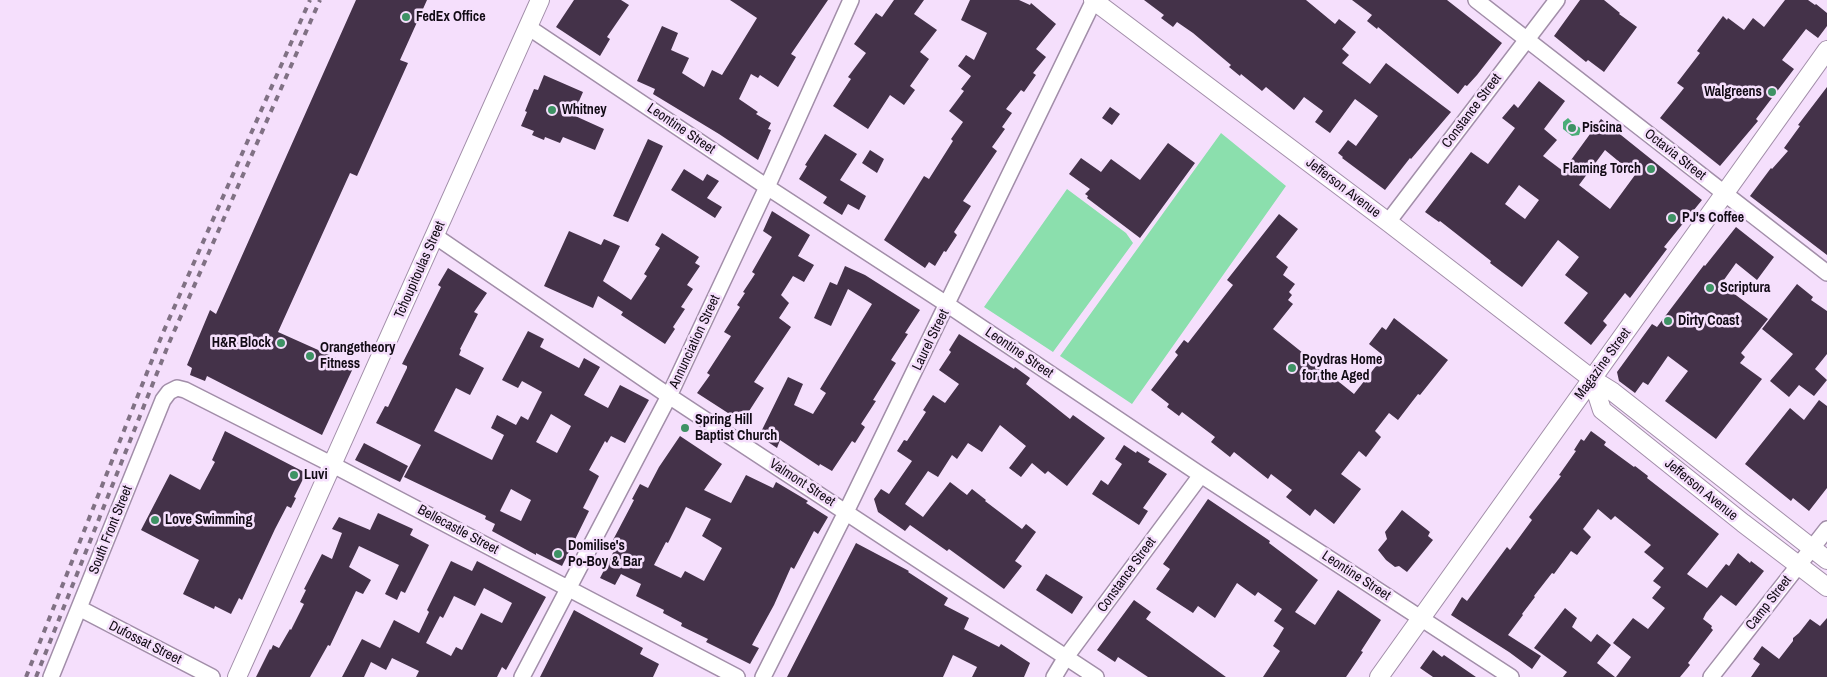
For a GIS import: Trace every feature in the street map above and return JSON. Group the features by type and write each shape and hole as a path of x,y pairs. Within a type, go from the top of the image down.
{"street":[{"name":"Tchoupitoulas Street","path":"237,677 540,0"},
{"name":"Annunciation Street","path":"522,677 670,396 851,0"},
{"name":"Jefferson Avenue","path":"1093,0 1388,222 1592,379 1621,398 1827,560"},
{"name":"Laurel Street","path":"763,677 948,305 1093,0"},
{"name":"Octavia Street","path":"1476,0 1827,273"},
{"name":"Constance Street","path":"1388,222 1556,0"},
{"name":"Leontine Street","path":"528,27 1201,475 1511,677"},
{"name":"Magazine Street","path":"1379,677 1726,194 1827,50"},
{"name":"Valmont Street","path":"436,236 670,396 1096,677"},
{"name":"Jefferson Avenue","path":"1592,379 1602,410 1827,587"},
{"name":"Bellecastle Street","path":"177,388 185,390 333,465 737,677"},
{"name":"South Front Street","path":"52,677 163,400 169,392 177,388"},
{"name":"Constance Street","path":"1054,677 1201,475"},
{"name":"Camp Street","path":"1711,677 1827,529"},
{"name":"Dufossat Street","path":"79,608 212,677"}],"shaded area":[{"name":"Piscina","path":"1568,118 1581,129 1579,135 1572,136 1563,129 1563,122"},
{"path":"1221,133 1286,186 1132,404 1060,356"},
{"path":"1067,189 1126,233 1133,243 1053,352 984,307"}],"building":[{"path":"356,0 427,0 400,60 408,63 357,176 350,173 278,332 354,366 322,435 207,376 205,381 190,375 192,368 187,365 210,310 216,314"},
{"path":"574,0 621,0 629,5 607,37 610,39 600,56 556,27"},
{"path":"730,0 828,0 791,54 796,57 778,87 760,75 758,78 751,74 739,99 758,112 756,114 771,123 768,129 771,130 758,160 653,94 655,89 637,81 662,26 678,33 671,50 689,58 682,73 704,87 712,70 722,75 757,18"},
{"path":"894,0 924,0 914,14 937,30 920,52 929,59 910,86 915,90 904,105 890,95 868,129 833,106 851,79 848,77 866,53 854,44 876,13 882,17"},
{"path":"970,0 1019,0 1030,5 1031,3 1056,24 1036,49 1046,57 1033,73 1036,75 1024,92 1021,90 1006,109 1012,113 1002,127 1005,129 992,147 997,151 963,201 971,206 954,232 957,235 935,266 929,262 925,268 884,240 924,176 929,179 953,141 951,139 963,122 949,111 964,91 961,89 971,76 958,66 966,55 974,60 987,33 961,20"},
{"path":"1144,0 1306,0 1335,24 1339,19 1356,32 1342,49 1349,55 1342,63 1370,84 1386,63 1451,112 1410,158 1385,190 1338,153 1348,140 1356,146 1378,116 1355,99 1330,133 1315,122 1323,111 1304,97 1294,110 1266,87 1262,91 1229,67 1231,65 1193,33 1177,22 1173,27 1161,18 1164,15"},
{"path":"1352,0 1447,0 1502,43 1477,75 1458,94 1378,27 1377,29 1367,21 1372,15"},
{"path":"1580,0 1604,0 1637,27 1604,72 1588,60 1586,62 1554,36"},
{"path":"1785,0 1808,0 1816,4 1827,13 1827,26 1818,38 1806,29 1782,60 1794,69 1756,119 1758,121 1720,166 1660,118 1684,88 1677,83 1700,53 1697,51 1723,16 1744,30 1753,18 1764,27"},
{"path":"544,75 583,92 573,115 604,129 595,150 563,137 560,143 545,137 544,140 532,135 534,131 521,126 534,89 538,90"},
{"path":"1539,81 1565,101 1544,129 1557,140 1543,156 1563,171 1601,119 1702,200 1664,247 1667,249 1630,298 1625,293 1603,321 1607,325 1591,345 1564,323 1588,293 1565,275 1579,257 1558,240 1522,287 1440,221 1425,212 1471,152 1488,164 1515,128 1502,118 1514,104 1518,108","holes":["1605,150 1635,175 1610,209 1579,185","1519,185 1539,200 1525,219 1505,204"]},
{"path":"1827,87 1827,255 1750,196 1771,168 1788,151 1784,148 1800,126 1798,125"},
{"path":"1110,107 1120,114 1112,125 1102,118"},
{"path":"825,134 857,154 840,180 866,196 859,210 848,204 842,215 823,203 827,197 799,179 807,166 805,165"},
{"path":"648,139 663,146 628,222 613,216"},
{"path":"1168,143 1195,163 1140,238 1087,198 1088,196 1085,194 1090,189 1069,174 1081,158 1101,172 1111,159 1140,180"},
{"path":"870,150 884,159 877,173 862,163"},
{"path":"684,169 703,181 707,174 719,181 707,198 722,207 715,218 671,190"},
{"path":"772,211 810,235 798,256 814,265 804,282 793,276 781,295 789,303 779,318 791,327 754,382 764,388 742,422 697,393 710,375 707,373 731,336 724,332 740,307 737,305 755,274 752,272 772,237 763,231"},
{"name":"Poydras Home for the Aged","path":"1279,214 1298,229 1276,257 1288,267 1283,275 1295,284 1289,292 1292,295 1288,300 1293,304 1273,329 1354,394 1384,356 1369,344 1382,327 1386,330 1394,318 1448,360 1398,420 1389,413 1375,431 1381,437 1366,457 1359,451 1341,474 1361,489 1334,524 1315,509 1310,516 1286,497 1292,490 1271,474 1268,479 1234,452 1230,457 1211,442 1215,437 1182,412 1179,416 1167,407 1169,404 1151,390 1178,355 1175,352 1184,340 1188,343 1233,285 1227,280"},
{"path":"1736,227 1774,257 1757,280 1736,263 1721,284 1768,319 1741,353 1745,357 1740,363 1762,379 1716,439 1665,401 1688,371 1668,356 1648,385 1643,382 1635,393 1619,381 1617,372 1652,324 1657,327 1704,265"},
{"path":"569,231 601,245 604,239 620,246 603,281 631,300 647,276 644,274 660,248 655,245 662,233 699,257 695,263 700,266 687,285 693,289 681,307 685,309 665,344 621,315 623,312 598,296 593,308 544,286"},
{"path":"845,266 865,275 920,310 905,333 908,334 891,360 896,363 873,400 876,401 861,424 865,427 855,443 852,441 832,471 820,464 819,466 780,440 777,448 759,436 788,377 803,384 794,405 813,414 826,393 820,389 872,304 848,289 831,326 814,318 830,282 837,285"},
{"path":"448,268 487,293 474,312 478,314 460,349 459,355 484,368 470,395 456,388 434,431 492,460 504,435 491,428 497,415 516,425 521,416 528,420 542,392 522,381 518,388 502,380 528,331 544,339 540,347 579,368 584,358 600,367 584,395 608,408 620,385 649,400 625,443 611,436 607,443 605,441 589,470 599,476 583,508 589,511 562,566 536,553 536,555 492,531 495,524 485,519 486,516 404,477 421,445 376,423 385,406 388,407 407,368 407,366 402,364 441,287 438,285","holes":["551,414 571,426 557,453 536,442","511,489 531,500 521,521 500,511"]},
{"path":"1797,284 1813,297 1811,300 1827,311 1827,354 1815,369 1827,380 1814,396 1799,385 1789,397 1770,381 1793,354 1762,329"},
{"path":"959,334 1014,369 1015,367 1030,378 1026,384 1070,419 1073,415 1105,438 1067,486 1048,471 1045,474 1032,463 1021,477 1009,468 1026,446 1000,425 982,452 968,443 957,459 952,455 938,477 928,471 905,504 923,517 950,482 967,495 972,489 1022,529 1026,524 1036,532 1015,561 1022,566 1004,589 949,549 947,551 910,525 905,531 878,512 874,499 881,489 889,494 912,461 897,451 904,440 907,441 926,412 923,410 933,395 945,403 959,384 939,370 951,352 949,350"},
{"path":"1819,400 1827,406 1827,488 1809,511 1793,498 1791,501 1745,464 1790,408 1804,420"},
{"path":"225,431 306,473 294,497 296,498 291,508 287,506 242,600 239,598 231,614 215,606 214,609 183,594 199,560 141,530 170,474 200,490 215,462 212,460"},
{"path":"1591,431 1606,442 1604,445 1648,476 1647,478 1719,534 1687,574 1707,588 1726,564 1729,566 1738,553 1764,571 1736,606 1721,595 1706,613 1703,619 1712,626 1713,630 1680,677 1616,677 1631,657 1613,643 1633,618 1648,629 1665,608 1652,598 1661,587 1653,581 1664,568 1644,552 1651,545 1615,516 1611,520 1598,509 1583,529 1591,537 1577,555 1571,551 1554,574 1552,573 1508,635 1541,656 1532,669 1451,615 1462,597 1467,601 1507,547 1510,550 1532,520 1529,517 1561,476 1559,475 1576,451 1574,450 1581,439 1584,441"},
{"path":"680,436 722,464 704,490 731,503 746,475 773,488 776,482 808,501 806,503 828,517 818,534 814,531 794,569 791,567 774,605 752,645 759,648 750,664 706,642 708,639 681,626 682,623 663,613 664,610 636,596 641,584 621,574 615,585 600,578 618,543 613,540 634,500 632,499 640,484 648,488 659,467","holes":["686,507 711,519 702,536 722,548 704,581 685,571 681,578 654,565 666,542 668,543"]},
{"path":"364,443 408,466 400,482 355,460"},
{"path":"1124,445 1150,459 1148,462 1167,474 1143,508 1148,511 1139,525 1092,494 1101,480 1108,485 1122,464 1115,459"},
{"path":"1208,499 1270,541 1269,543 1318,580 1295,612 1315,625 1338,590 1381,620 1346,677 1263,677 1280,651 1273,646 1284,628 1274,621 1282,609 1258,592 1255,596 1237,583 1215,618 1198,606 1193,613 1156,589 1170,569 1163,564"},
{"path":"1402,510 1430,532 1428,536 1433,540 1407,572 1399,566 1395,567 1378,550 1387,539 1385,532"},
{"path":"378,513 413,529 410,535 429,545 405,593 401,591 397,600 385,594 399,565 359,546 349,567 371,580 363,594 356,591 330,646 328,645 310,677 256,677 270,649 273,645 279,648 291,630 304,604 300,602 306,590 304,589 322,554 332,559 342,533 332,529 339,517 370,530"},
{"path":"856,543 909,571 948,598 944,605 969,618 964,629 999,647 1001,644 1030,663 1024,677 972,677 977,667 953,655 943,677 787,677"},
{"path":"451,561 472,571 477,561 546,597 506,670 502,667 497,677 416,677 419,671 392,658 386,670 371,662 364,677 342,677 362,639 380,648 394,620 419,633 429,612 427,610","holes":["484,588 512,603 502,623 481,613 462,650 456,647 451,656 426,643 440,616 443,618 454,596 475,606"]},
{"path":"1046,574 1083,597 1072,614 1036,590"},
{"path":"1134,600 1151,612 1146,619 1226,677 1148,677 1118,657 1115,662 1097,650"},
{"path":"1565,608 1577,618 1572,627 1591,642 1597,634 1611,645 1597,663 1615,677 1563,677 1567,672 1534,648"},
{"path":"574,610 643,648 640,654 659,664 653,677 540,677"},
{"path":"1827,618 1827,677 1751,677 1760,664 1753,659 1762,646 1779,659 1793,641 1793,638 1810,619 1820,626"},
{"path":"1433,650 1442,657 1444,655 1476,677 1433,677 1420,668"}],"railway":[{"path":"26,677 162,335 310,0"},
{"path":"36,677 169,343 320,0"}],"place":[{"name":"FedEx Office","path":"406,17"},
{"name":"Walgreens","path":"1772,92"},
{"name":"Whitney","path":"552,110"},
{"name":"Piscina","path":"1572,128"},
{"name":"Flaming Torch","path":"1651,169"},
{"name":"PJ's Coffee","path":"1672,218"},
{"name":"Scriptura","path":"1710,288"},
{"name":"Dirty Coast","path":"1668,321"},
{"name":"H&R Block","path":"281,343"},
{"name":"Orangetheory Fitness","path":"310,356"},
{"name":"Poydras Home for the Aged","path":"1292,368"},
{"name":"Spring Hill Baptist Church","path":"685,428"},
{"name":"Luvi","path":"294,475"},
{"name":"Love Swimming","path":"155,520"},
{"name":"Domilise's Po-Boy & Bar","path":"558,554"}]}
